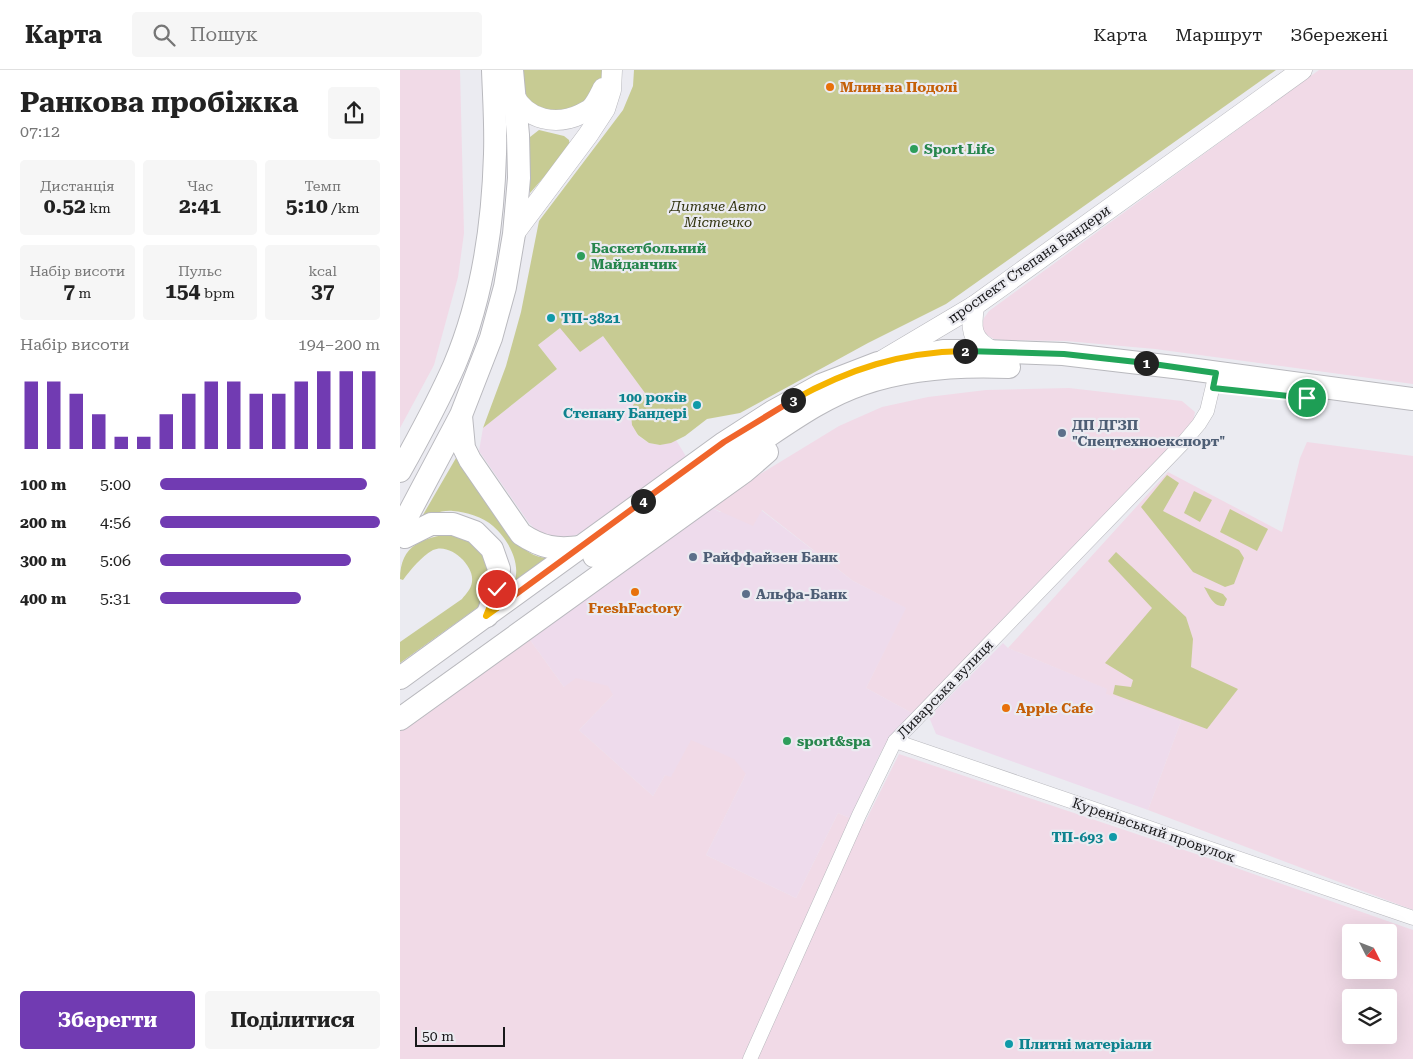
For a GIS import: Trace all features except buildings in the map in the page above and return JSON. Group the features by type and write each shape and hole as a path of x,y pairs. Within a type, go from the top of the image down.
{"main road":[{"path":"400,471 454,365 472,314 482,272 494,187 494,70"},
{"path":"402,539 426,482 461,415 491,338 505,287 514,234 519,178 518,135 512,70"},
{"path":"514,95 519,105 538,117 551,121 572,118 590,109 602,90 611,70"},
{"path":"514,234 588,135 605,109 611,90 611,70"},
{"name":"проспект Степана Бандери","path":"400,678 724,442 772,412 821,385 878,363 974,306 1302,70"},
{"path":"974,306 972,323 974,334 981,345 992,351"},
{"path":"878,363 943,351 1064,354 1307,398 1413,414"},
{"path":"400,695 647,518 783,426 833,397 862,384 923,371 984,366 1062,369 1121,375 1214,380 1413,399"},
{"path":"400,719 744,471 833,397"},
{"path":"461,415 464,448 470,460 521,534 533,542 547,547 563,549 581,547"},
{"path":"402,539 431,524 453,524 475,532 492,549 499,569 497,589 486,616"}],"street":[{"name":"Ливарська вулиця","path":"750,1059 859,815 895,741 1183,443 1207,411 1214,380"},
{"name":"Куренівський провулок","path":"895,741 1413,918"}],"shaded area":[{"path":"400,70 460,70 464,233 458,277 434,365 400,428"},
{"path":"1319,70 1413,70 1413,384 1155,349 1066,341 1003,340 994,339 985,334 981,327 989,311"},
{"path":"560,328 603,336 645,393 639,398 637,435 649,443 660,445 676,440 687,458 581,533 570,537 549,537 536,530 529,523 479,451 483,428 557,369 538,345"},
{"path":"1069,388 1182,401 1195,412 1192,427 912,713 866,688 906,608 853,581 762,510 753,526 708,506 839,426 882,407 928,397 986,390"},
{"path":"1307,442 1413,456 1413,910 1148,810 1181,721 1106,694 1107,689 1008,648 1168,472 1282,532 1300,458"},
{"path":"708,506 720,512 761,510 853,581 907,608 866,688 912,713 881,752 850,818 838,813 796,898 706,855 746,774 671,778 665,775 653,796 579,730 613,695 564,687 528,637"},
{"path":"528,637 564,687 576,678 608,686 613,695 579,730 653,796 665,775 671,777 691,740 734,759 746,774 706,855 796,898 838,813 864,824 899,754 1205,857 1396,924 1342,924 1342,979 1398,979 1398,925 1413,930 1413,1059 400,1059 400,728"},
{"path":"1003,643 1008,648 1108,689 1107,694 1181,721 1148,810 936,734 929,717"}],"green space":[{"path":"522,70 605,70 588,104 562,116 529,102 523,87"},
{"name":"Дитяче Авто Містечко","path":"634,70 1276,70 946,304 868,343 740,413 707,419 685,436 671,443 660,445 649,443 638,435 632,425 631,414 633,405 645,393 603,336 580,352 560,328 538,345 557,369 483,428 506,366 521,312 539,221 623,110 633,86"},
{"path":"539,130 564,136 569,140 570,147 530,193 530,137"},
{"path":"456,458 513,538 525,550 540,557 552,558 513,585 516,569 509,545 499,531 489,523 463,512 453,511 440,512 420,520"},
{"path":"1167,475 1179,483 1163,511 1239,550 1244,558 1234,584 1225,587 1193,572 1141,507"},
{"path":"1194,491 1212,500 1200,522 1184,513"},
{"path":"1230,509 1268,529 1257,551 1220,532"},
{"path":"453,534 465,539 479,549 486,561 491,577 481,605 400,663 400,642 462,599 471,587 472,576 470,569 454,552 440,548 424,556 403,580 400,579 404,558 415,545 442,535"},
{"path":"1116,552 1186,617 1193,639 1191,667 1238,689 1207,729 1113,694 1115,685 1131,687 1133,680 1105,663 1152,608 1108,561"},
{"path":"1204,587 1223,594 1227,599 1224,606 1214,603"}],"place":[{"name":"Млин на Подолі","path":"830,87"},
{"name":"Sport Life","path":"914,149"},
{"name":"Баскетбольний Майданчик","path":"581,256"},
{"name":"ТП-3821","path":"551,318"},
{"name":"100 років Степану Бандері","path":"697,405"},
{"name":"ДП ДГЗП \"Спецтехноекспорт\"","path":"1062,433"},
{"name":"Райффайзен Банк","path":"693,557"},
{"name":"FreshFactory","path":"635,592"},
{"name":"Альфа-Банк","path":"746,594"},
{"name":"Apple Cafe","path":"1006,708"},
{"name":"sport&spa","path":"787,741"},
{"name":"ТП-693","path":"1113,837"},
{"name":"Плитні матеріали","path":"1009,1044"}],"route":[{"path":"497,589 486,616 724,442 772,412 821,385 878,363 943,351 985,350 1064,354 1216,373 1213,388 1307,398"}]}
